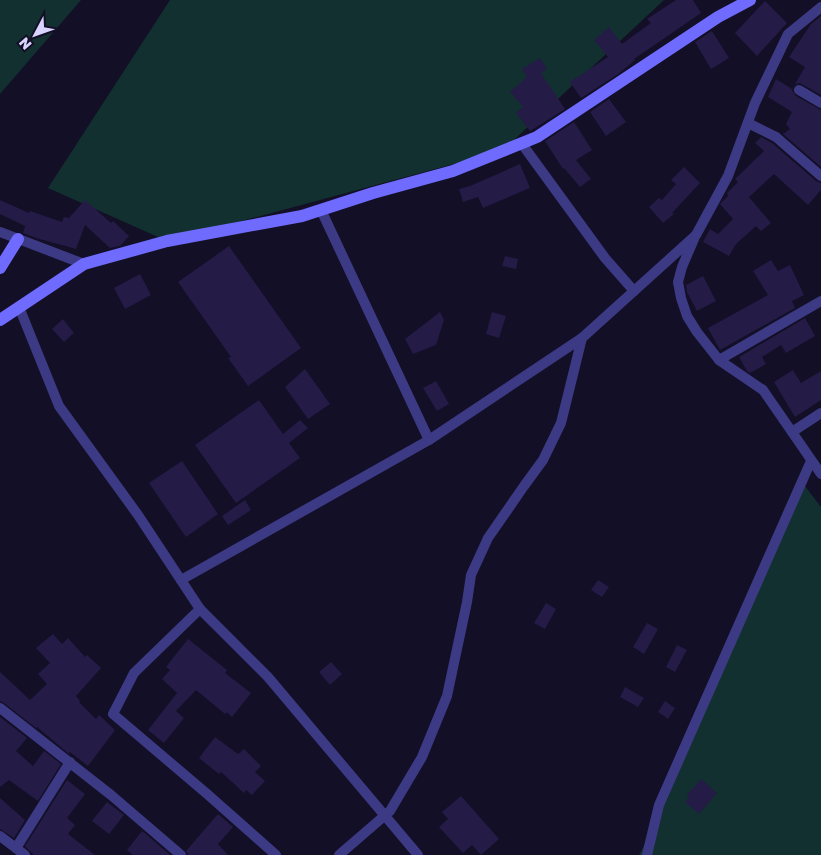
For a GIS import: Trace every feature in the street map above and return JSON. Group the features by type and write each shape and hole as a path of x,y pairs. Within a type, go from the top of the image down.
{"street":[{"path":"0,320 84,264 167,241 302,216 453,171 522,144 537,137 718,17 750,0"},
{"path":"821,7 788,34 755,103 728,176 696,235 682,267 678,282 687,316 697,332 719,360 763,390 821,474"},
{"path":"799,90 821,103"},
{"path":"748,123 776,137 821,176"},
{"path":"522,144 605,258 634,291"},
{"path":"321,210 429,440"},
{"path":"0,232 84,264"},
{"path":"181,580 429,440 582,338 696,235"},
{"path":"0,268 18,239"},
{"path":"719,360 821,301"},
{"path":"19,307 59,406 138,515 200,609 268,677 418,855"},
{"path":"339,855 390,811 422,757 447,696 471,575 488,538 543,460 561,423 582,338"},
{"path":"792,432 821,413"},
{"path":"647,855 659,805 811,461"},
{"path":"200,609 134,673 113,714 276,855"},
{"path":"0,708 70,762 181,855"},
{"path":"16,848 70,762"},
{"path":"0,836 25,855"}],"green space":[{"path":"0,0 81,0 0,94"},
{"path":"170,0 664,0 502,151 167,241 48,188"},
{"path":"802,482 821,507 821,855 639,855 653,829"}],"building":[{"path":"676,0 693,0 701,13 634,59 618,74 581,98 570,82 608,57 594,40 609,27 622,44 651,23 647,19"},
{"path":"765,1 787,23 757,56 735,33"},
{"path":"821,16 821,95 800,83 795,84 792,90 796,96 821,110 821,167 783,134 790,129 786,124 792,112 768,97 776,79 792,89 805,67 789,57 811,24"},
{"path":"712,31 729,58 711,69 695,42"},
{"path":"540,58 547,69 541,73 565,109 530,131 516,113 523,107 510,92 527,77 522,69"},
{"path":"609,99 626,122 606,136 590,112"},
{"path":"574,122 592,150 576,160 591,179 580,187 563,169 545,141"},
{"path":"761,137 772,143 816,181 821,183 821,190 808,205 774,174 749,197 771,223 761,231 756,226 736,244 729,256 703,242 710,229 718,234 733,219 720,204 728,196 727,193 738,182 735,179 764,151 755,143"},
{"path":"520,164 530,188 483,208 478,197 463,202 459,189"},
{"path":"684,167 700,183 672,213 674,214 663,223 649,207 659,198 662,200 676,184 671,180"},
{"path":"0,200 29,213 30,211 62,222 64,217 69,218 85,200 129,236 120,246 110,248 85,225 76,249 36,238 23,233 25,226 0,214"},
{"path":"229,246 301,348 248,386 228,358 231,357 178,282"},
{"path":"505,256 518,259 516,269 502,266"},
{"path":"771,260 778,271 790,265 804,295 792,301 795,308 720,350 708,328 768,295 753,271"},
{"path":"140,274 151,295 125,309 114,288"},
{"path":"703,276 716,301 697,311 687,292 686,285"},
{"path":"440,312 444,320 436,345 413,354 405,339"},
{"path":"492,312 506,316 499,338 486,334"},
{"path":"805,318 815,336 786,353 781,345 762,357 766,364 750,373 747,371 739,357"},
{"path":"63,319 74,333 64,342 52,329"},
{"path":"305,369 330,404 308,419 285,387"},
{"path":"793,370 801,383 821,371 821,400 795,417 774,382"},
{"path":"436,381 449,404 437,411 423,388"},
{"path":"259,400 283,434 300,420 308,428 289,443 300,458 236,503 195,445"},
{"path":"182,461 218,514 186,537 149,483"},
{"path":"245,500 251,510 228,525 222,516"},
{"path":"598,580 609,587 602,597 591,590"},
{"path":"546,603 556,609 545,629 534,623"},
{"path":"647,623 658,629 644,654 633,647"},
{"path":"53,634 62,644 68,638 85,657 87,655 101,668 76,696 79,702 96,719 99,715 115,730 88,766 70,752 69,754 37,727 0,701 0,672 30,700 47,684 38,674 50,663 36,648"},
{"path":"188,639 227,670 225,673 251,693 232,717 227,712 225,714 196,690 176,711 184,718 164,743 148,730 177,693 162,679 170,670 166,667"},
{"path":"677,645 687,650 675,672 666,667"},
{"path":"331,662 342,674 330,685 319,672"},
{"path":"625,687 644,698 638,707 620,697"},
{"path":"665,701 675,708 668,719 658,712"},
{"path":"0,717 27,738 16,751 33,766 44,751 61,764 38,801 9,780 0,787"},
{"path":"215,737 238,754 244,749 261,766 255,772 265,781 252,795 246,790 244,793 221,772 219,774 199,758"},
{"path":"701,779 717,793 699,814 685,802 689,797 687,795"},
{"path":"67,780 85,794 67,818 75,825 68,834 95,855 34,855 25,846"},
{"path":"461,796 499,839 481,855 472,845 463,853 439,827 448,819 442,812"},
{"path":"0,798 25,820 14,838 0,829"},
{"path":"107,802 124,815 109,834 92,821"},
{"path":"218,814 233,827 218,844 228,855 188,855 186,851"},
{"path":"142,831 170,855 133,855 127,850"}]}
